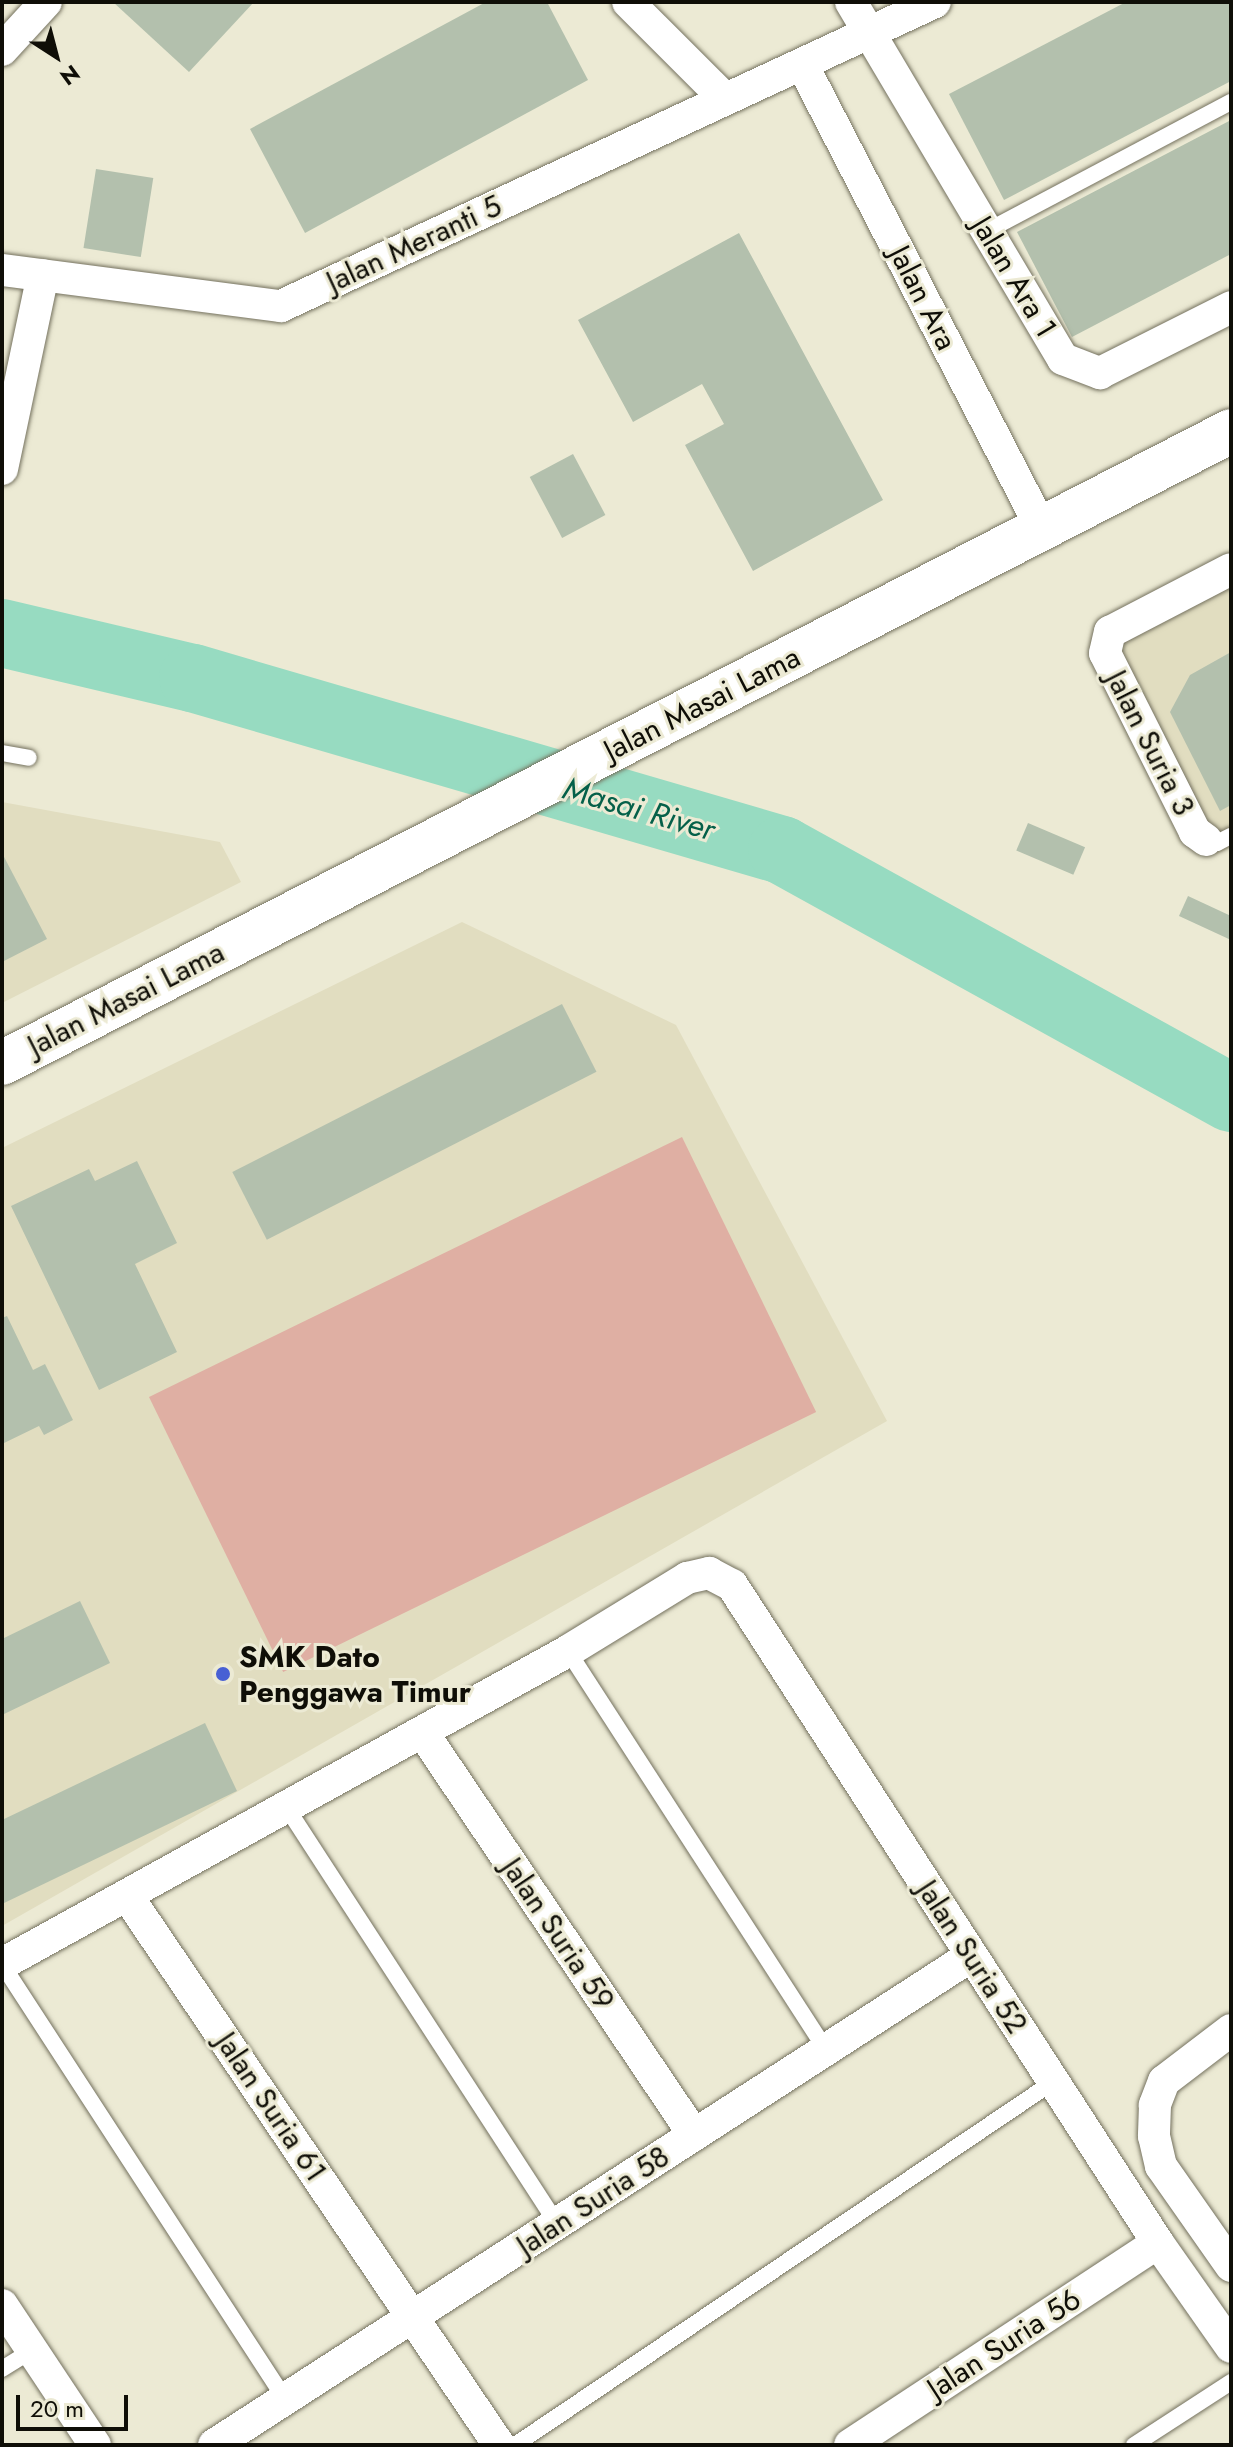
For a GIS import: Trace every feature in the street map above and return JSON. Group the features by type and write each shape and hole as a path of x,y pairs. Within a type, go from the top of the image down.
{"main road":[{"name":"Jalan Masai Lama","path":"6,1053 308,905 1231,431"}],"street":[{"path":"2,50 46,2"},
{"path":"628,2 725,99"},
{"name":"Jalan Ara 1","path":"851,2 1063,359 1082,371 1100,373 1231,307"},
{"name":"Jalan Meranti 5","path":"2,270 281,306 725,99 870,35 935,2"},
{"name":"Jalan Ara","path":"803,66 1042,529"},
{"path":"2,469 43,275"},
{"name":"Jalan Suria 3","path":"1219,838 1195,832 1105,653 1110,632 1231,569"},
{"name":"Jalan Suria 52","path":"568,1651 687,1578 709,1573 732,1585 1158,2243 1231,2347"},
{"path":"2,1964 568,1651"},
{"name":"Jalan Suria 59","path":"423,1733 694,2135"},
{"name":"Jalan Suria 61","path":"128,1897 499,2445"},
{"name":"Jalan Suria 58","path":"214,2445 971,1956"},
{"path":"1231,2030 1182,2063 1164,2081 1155,2105 1161,2166 1231,2266"},
{"path":"1125,2192 1161,2166"},
{"name":"Jalan Suria 56","path":"850,2445 1158,2243"},
{"path":"2,2305 95,2445"}],"lane":[{"path":"987,231 1231,102"},
{"path":"2,753 29,758"},
{"path":"568,1651 826,2050"},
{"path":"287,1808 557,2224"},
{"path":"2,1964 285,2399"},
{"path":"515,2445 1053,2082"},
{"path":"2,2369 32,2350"},
{"path":"1134,2445 1231,2382"}],"shaded area":[{"path":"1231,556 1231,847 1217,854 1198,852 1091,658 1090,641 1101,624"},
{"path":"2,802 220,842 241,882 2,1003"},
{"name":"SMK Dato Penggawa Timur","path":"462,922 676,1025 887,1421 2,1926 2,1148"},
{"path":"682,1137 816,1412 283,1672 149,1397"}],"building":[{"path":"113,2 254,2 189,72"},
{"path":"486,2 547,2 588,80 305,233 250,129"},
{"path":"1126,2 1231,2 1231,81 1004,200 949,94"},
{"path":"1231,120 1231,254 1072,337 1017,232"},
{"path":"96,169 153,178 141,257 83,248"},
{"path":"739,233 883,500 753,571 685,445 724,424 702,384 633,422 578,320"},
{"path":"573,454 605,515 562,538 530,477"},
{"path":"1231,652 1231,805 1220,811 1170,712 1190,675"},
{"path":"1028,823 1085,847 1073,875 1016,851"},
{"path":"2,853 47,939 2,962"},
{"path":"1188,896 1231,916 1231,940 1179,916"},
{"path":"562,1004 597,1072 267,1240 232,1172"},
{"path":"137,1161 177,1243 135,1264 177,1352 99,1390 11,1206 89,1169 95,1181"},
{"path":"7,1316 33,1370 45,1364 73,1420 44,1435 39,1426 2,1444 2,1318"},
{"path":"80,1601 110,1663 2,1715 2,1639"},
{"path":"205,1723 237,1791 2,1904 2,1820"}],"waterway":[{"name":"Masai River","path":"2,633 193,678 782,850 1231,1098"}],"place":[{"name":"SMK Dato Penggawa Timur","path":"223,1674"}]}
